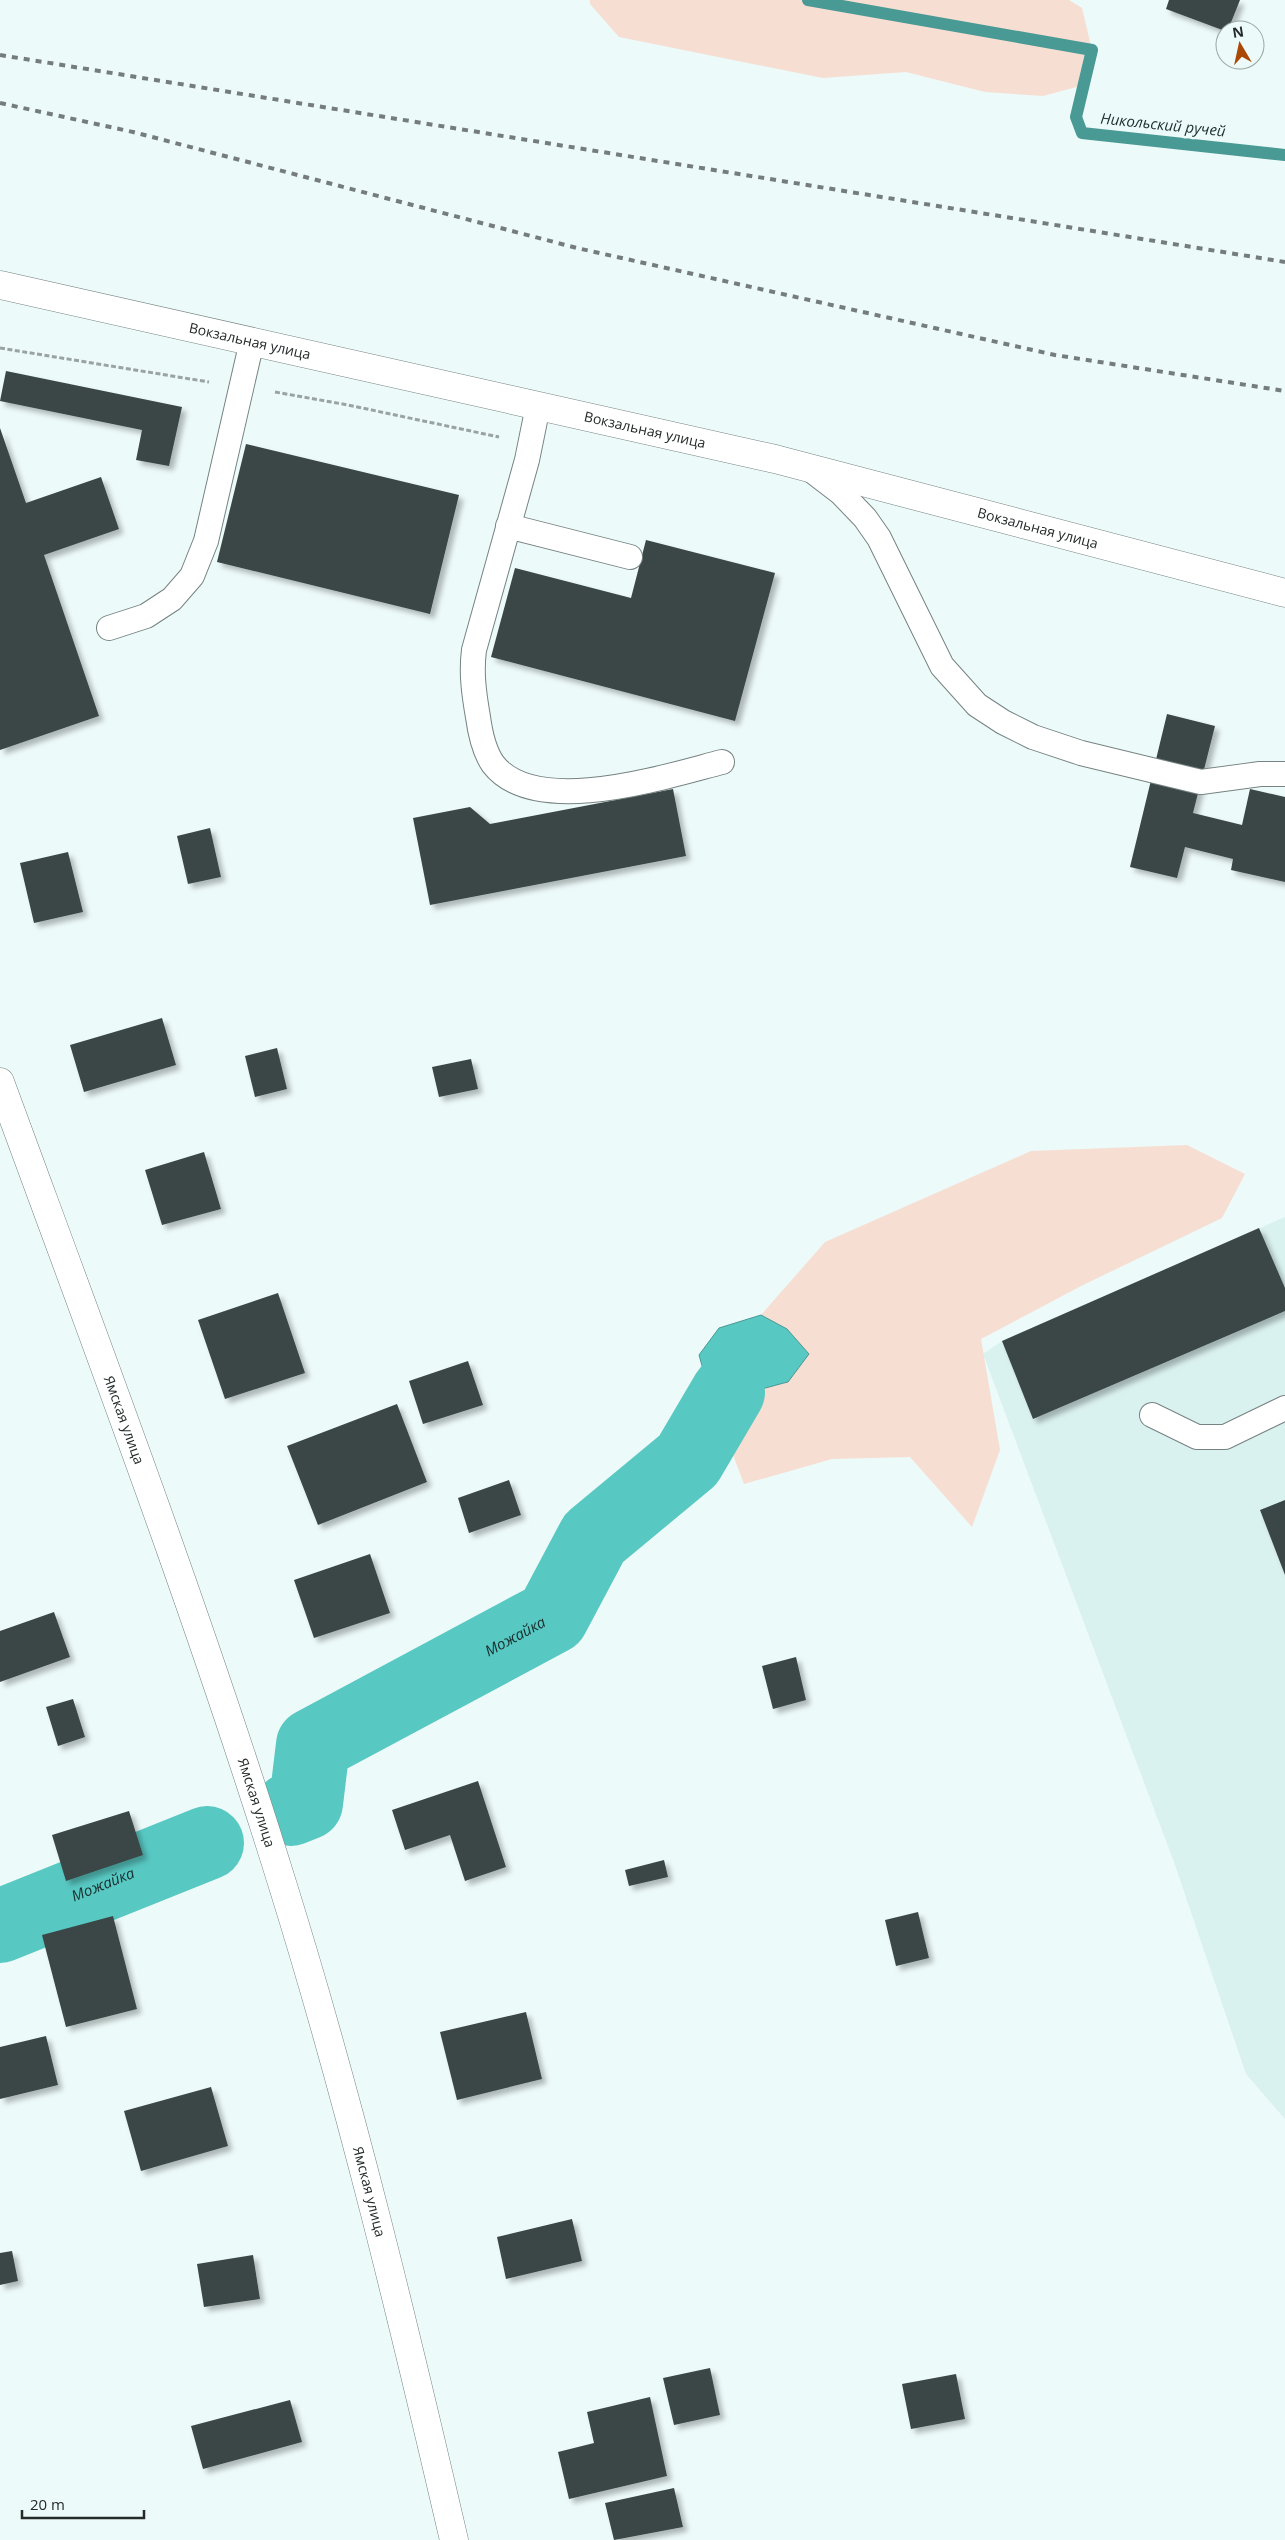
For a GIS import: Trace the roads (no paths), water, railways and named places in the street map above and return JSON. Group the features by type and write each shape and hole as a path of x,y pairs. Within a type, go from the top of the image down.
{"main road":[{"name":"Вокзальная улица","path":"0,285 805,466 1285,594"},
{"name":"Ямская улица","path":"0,1082 157,1508 210,1660 283,1885 348,2107 454,2540"}],"lane":[{"path":"108,628 146,616 172,599 192,576 206,541 252,341"},
{"path":"538,406 530,443 474,650 471,672 481,737 493,764 508,776 533,787 558,791 606,790 722,762"},
{"path":"805,466 842,493 865,518 880,538 942,666 977,705 1003,722 1033,737 1082,753 1201,782 1260,774 1285,774"},
{"path":"508,526 630,557"},
{"path":"1152,1415 1197,1437 1225,1437 1285,1408"}],"water":[{"path":"761,1315 787,1329 809,1354 788,1382 747,1392 726,1391 717,1388 707,1378 699,1355 719,1328"}],"waterway":[{"name":"Никольский ручей","path":"808,0 1092,50 1076,117 1082,133 1285,155"},
{"name":"Можайка","path":"291,1809 306,1803 313,1745 552,1617 594,1538 688,1460 728,1392"},
{"name":"Можайка","path":"0,1926 207,1843"}],"railway":[{"path":"0,55 1285,262"},
{"path":"0,103 133,132 577,248 1055,355 1285,391"}]}
